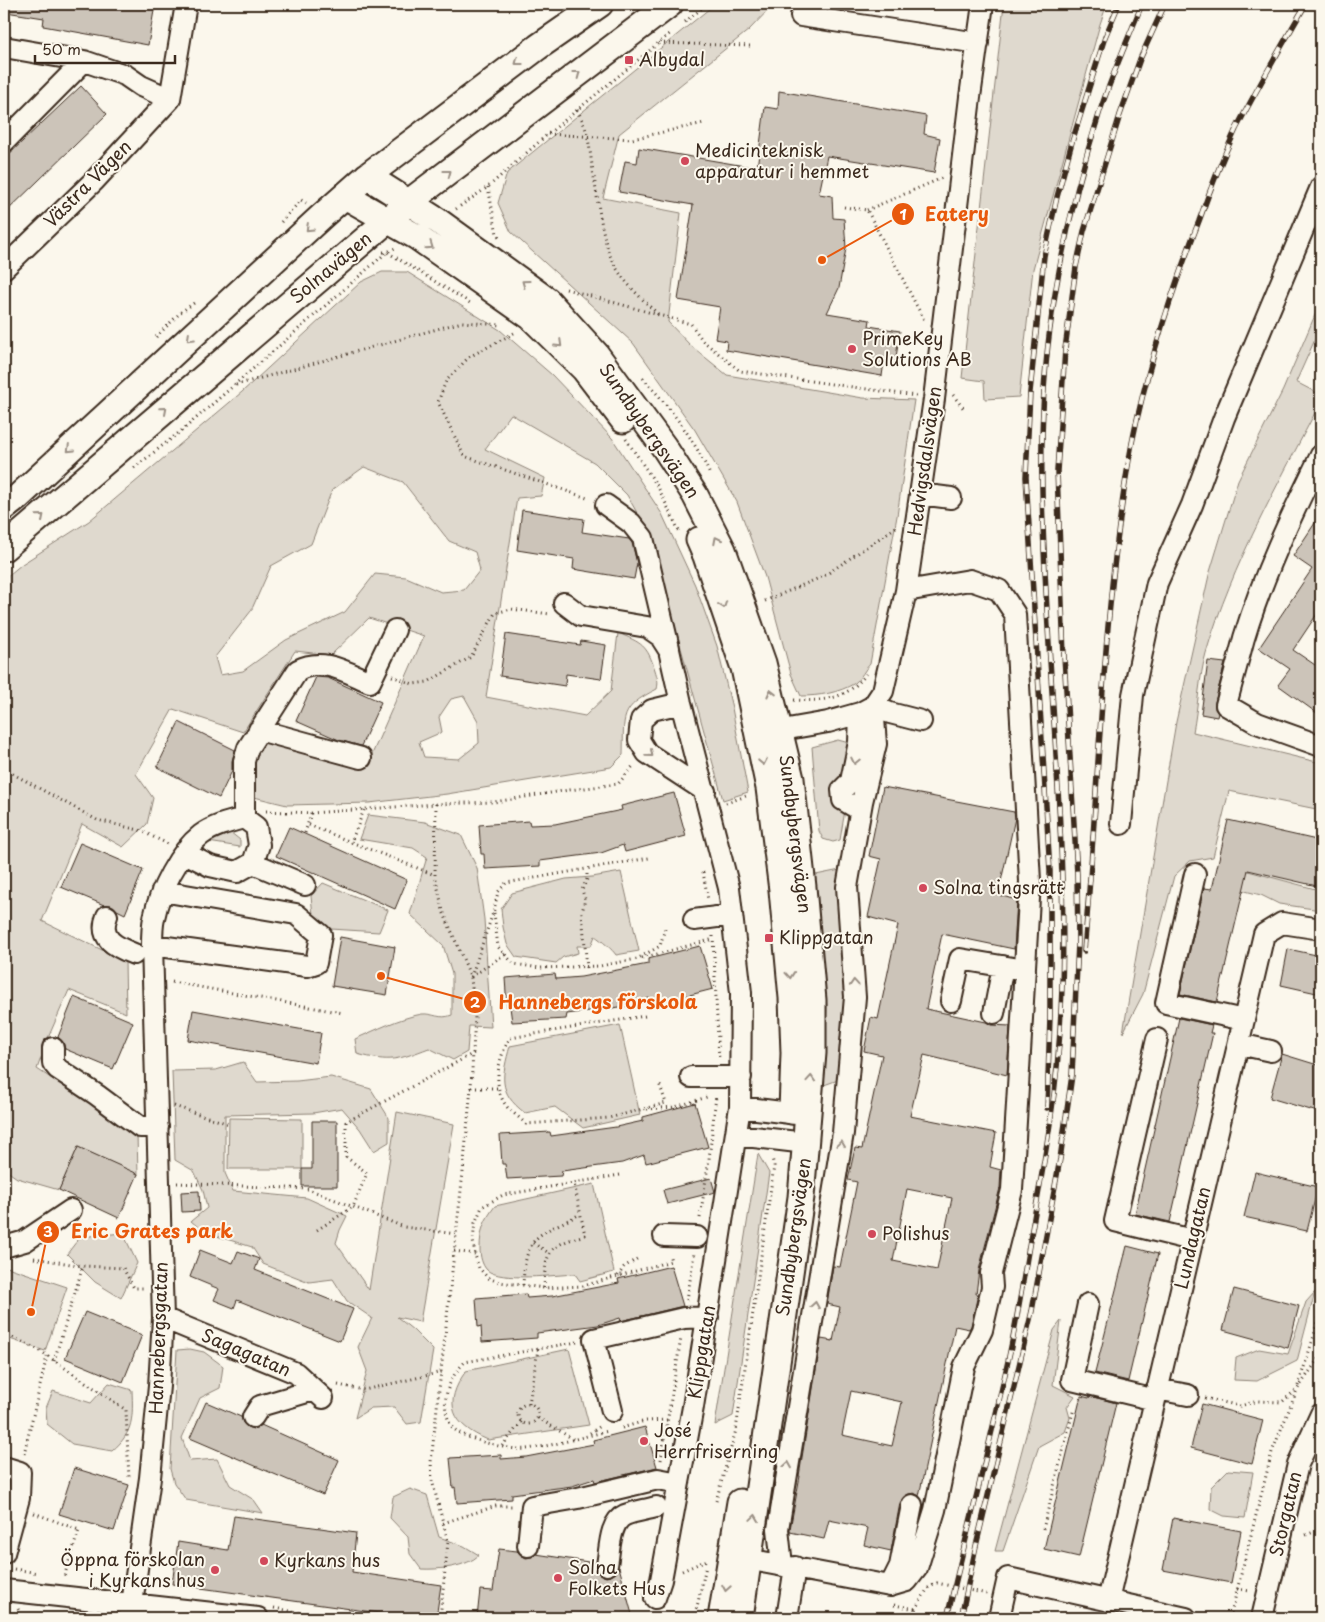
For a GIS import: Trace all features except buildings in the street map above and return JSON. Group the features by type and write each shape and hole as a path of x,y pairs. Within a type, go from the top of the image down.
{"main road":[{"path":"4,508 367,176 538,47 600,4"},
{"name":"Solnavägen","path":"4,548 226,356 409,202 670,4"},
{"name":"Sundbybergsvägen","path":"367,176 438,221 547,300 596,354 664,447 695,495 723,550 763,663 769,732"},
{"name":"Sundbybergsvägen","path":"345,196 389,219 417,237 531,317 584,369 652,457 682,506 706,556 744,668 769,732 791,780 813,1000 813,1053 800,1114 788,1141 798,1216 729,1555 721,1618"},
{"name":"Sundbybergsvägen","path":"729,1555 740,1618"}],"street":[{"path":"4,47 84,61 125,75 141,86 170,99 186,4"},
{"name":"Hedvigsdalsvägen","path":"866,709 883,691 906,591 934,398 983,4"},
{"path":"801,16 978,43"},
{"path":"4,142 84,61"},
{"name":"Västra Vägen","path":"4,268 95,180 170,99"},
{"path":"1121,824 1134,695 1157,583 1192,505 1224,418 1321,187"},
{"path":"1321,455 1268,571 1244,637 1226,704 1257,723 1321,746"},
{"path":"920,494 951,498"},
{"name":"Klippgatan","path":"606,505 631,523 642,538 681,703 729,888 741,993 740,1107 708,1317 661,1580 655,1598"},
{"path":"729,1555 890,1586 907,1581 917,1568 935,1510 964,1367 982,1330 992,1287 991,1273 1012,1190 1030,880 1015,614 999,590 970,580 906,591"},
{"name":"Klippgatan","path":"564,603 581,616 647,627 660,636 670,650"},
{"path":"178,849 210,866 237,872 253,863 259,844 256,827 244,818 244,761 248,748 298,670 308,665 332,666 370,682 395,630"},
{"path":"681,703 652,710 641,720 639,740 647,753 705,792"},
{"path":"769,732 828,722 866,709 921,721"},
{"path":"787,1618 789,1566 778,1528 843,1133 855,997 847,887 862,802 852,806 843,800 842,790 851,781 866,709"},
{"path":"259,730 361,758"},
{"name":"Hannebergsgatan","path":"132,1611 150,1478 159,1386 163,1318 158,1127 143,950 178,849 222,824 244,818"},
{"path":"253,863 305,885"},
{"path":"1195,874 1166,1003 1244,1020"},
{"path":"108,916 104,928 106,934 118,947 307,966 316,963 321,935 296,914 162,891"},
{"path":"702,919 732,915"},
{"name":"Lundagatan","path":"1108,1601 1264,934 1282,923 1321,929"},
{"path":"951,1001 960,959 1026,970"},
{"path":"994,1013 1003,966"},
{"path":"1157,1039 1115,1221 1192,1240"},
{"path":"1239,1044 1271,1051"},
{"path":"53,1048 53,1063 58,1069 140,1127 158,1127"},
{"path":"692,1077 741,1077"},
{"path":"740,1107 800,1114"},
{"path":"736,1135 788,1141"},
{"path":"4,1247 25,1241 71,1210"},
{"path":"664,1236 697,1237"},
{"path":"1088,1304 1072,1380 1156,1395 1188,1395"},
{"path":"612,1411 594,1339 684,1318 708,1317"},
{"name":"Sagagatan","path":"163,1318 296,1373 322,1390"},
{"path":"252,1417 260,1406 322,1390"},
{"name":"Storgatan","path":"1262,1618 1298,1464 1321,1414"},
{"path":"8,1560 19,1498 12,1469"},
{"path":"528,1546 532,1506 578,1498 658,1479 679,1483"},
{"path":"890,1586 900,1566 912,1506"},
{"path":"607,1565 613,1530 617,1520 624,1516 656,1507"},
{"path":"999,1618 1008,1578 1108,1601 1136,1613 1186,1618"},
{"path":"4,1590 132,1611 262,1613"}],"path":[{"path":"438,221 488,187 548,134 707,4"},
{"path":"658,43 750,46"},
{"path":"577,110 584,122 588,136 600,209 613,263 631,288 658,315"},
{"path":"548,134 632,139 704,123"},
{"path":"844,207 867,210 949,175"},
{"path":"867,210 926,323 927,313"},
{"path":"130,471 185,428 387,252 417,237"},
{"path":"387,252 474,305"},
{"path":"560,287 691,324 703,341 740,371 917,396"},
{"path":"495,320 522,338"},
{"path":"233,386 462,322 502,324"},
{"path":"514,333 469,357 446,381 438,402 464,456 606,505"},
{"path":"916,405 918,389"},
{"path":"625,438 658,487 683,539"},
{"path":"765,601 824,576 898,526 897,535"},
{"path":"376,670 414,684 428,682 471,656 495,613 511,609 543,614"},
{"path":"794,700 812,701 834,698 849,692 865,676 869,669"},
{"path":"244,818 266,811 311,813 494,802 618,784 639,759 647,753"},
{"path":"4,769 97,820 139,830 178,849"},
{"path":"721,805 754,794"},
{"path":"436,804 435,875 443,911 471,978 475,1016 471,1088 431,1462 432,1480 448,1542 440,1618"},
{"path":"351,842 364,810"},
{"path":"305,833 309,825 311,813"},
{"path":"309,825 435,875"},
{"path":"471,978 494,910 498,892 506,883 649,858"},
{"path":"658,1479 709,1159 719,1077 714,939 702,919 702,868"},
{"path":"587,870 587,880 582,890 587,968"},
{"path":"494,910 498,947 514,964 531,967 587,968 638,959 714,939"},
{"path":"638,959 660,946 666,925"},
{"path":"471,978 505,954"},
{"path":"163,980 343,1013"},
{"path":"645,1016 510,1038 503,1050 499,1063 498,1088 507,1107 526,1124 609,1118 666,1103 659,1083"},
{"path":"317,1230 353,1207 367,1174 346,1157 346,1122 474,1052"},
{"path":"471,1088 498,1088"},
{"path":"640,1109 662,1109 696,1101"},
{"path":"166,1104 228,1124"},
{"path":"716,1503 736,1430 774,1166 788,1141"},
{"path":"620,1175 503,1195 482,1207 475,1223 473,1240 474,1254 479,1268 488,1278 499,1282 544,1288 583,1286 671,1261"},
{"path":"169,1183 308,1189 404,1227 456,1234"},
{"path":"544,1288 544,1269 552,1250 562,1242 585,1235 574,1183"},
{"path":"523,1285 524,1268 530,1247 538,1236 580,1214"},
{"path":"533,1243 550,1253"},
{"path":"454,1251 474,1254"},
{"path":"31,1257 83,1266 123,1268"},
{"path":"618,1276 624,1267 640,1257"},
{"path":"54,1361 83,1266"},
{"path":"146,1288 146,1297"},
{"path":"1230,1618 1272,1452 1297,1390 1314,1336 1321,1302"},
{"path":"4,1333 47,1356 126,1410 128,1466"},
{"path":"594,1339 465,1362 455,1371 450,1383 446,1410 452,1428 464,1436 478,1441 523,1450 645,1421 668,1420"},
{"path":"529,1404 538,1349"},
{"path":"1228,1403 1240,1406 1258,1401 1282,1402 1297,1390 1321,1355"},
{"path":"12,1469 47,1356"},
{"path":"322,1390 338,1385 364,1390 442,1372"},
{"path":"529,1404 536,1407 538,1418 529,1424 522,1421 518,1416 519,1411 522,1406 529,1404"},
{"path":"1044,1529 1074,1408"},
{"path":"437,1412 446,1410"},
{"path":"538,1418 573,1439"},
{"path":"502,1446 522,1421"},
{"path":"443,1523 496,1506 532,1506"},
{"path":"16,1507 79,1530 64,1577"},
{"path":"1306,1535 1321,1529"},
{"path":"692,1618 697,1606 729,1555"},
{"path":"8,1560 47,1574"},
{"path":"55,1576 72,1578"},
{"path":"910,1618 928,1588 937,1583 968,1589"},
{"path":"262,1613 329,1618"}],"shaded area":[{"path":"715,4 774,4 749,30 619,134 603,198 681,213 668,322 690,345 727,375 863,398 914,400 897,516 870,664 855,683 836,692 822,695 801,696 791,674 765,577 737,502 695,430 633,343 511,232 498,203 507,173"},
{"path":"1004,4 1107,4 1033,269 1019,397 985,399 984,381 962,378"},
{"path":"382,272 407,272 500,330 552,375 612,438 662,514 695,585 717,646 732,708 748,792 723,800 650,536 627,495 595,463 511,414 485,449 545,478 541,496 517,498 486,697 585,716 611,691 618,633 626,636 646,650 652,662 658,684 657,689 636,702 626,714 623,731 623,755 611,767 447,794 369,803 287,805 254,797 253,758 262,742 366,768 424,636 369,618 331,655 295,651 243,732 173,709 136,774 153,798 147,824 123,847 82,824 42,921 125,961 126,1013 69,990 37,1069 137,1134 138,1175 78,1147 59,1190 17,1178 4,1169 4,579 22,564 89,521 242,392 361,282","holes":["364,467 403,482 449,541 475,552 480,570 464,590 441,592 406,577 375,574 345,612 286,640 243,671 220,675 215,657 251,611 271,566 311,544 332,490","464,696 478,721 479,743 459,759 424,757 419,742 442,732 439,717 451,699"]},
{"path":"1321,301 1321,326 1296,382 1321,395 1321,401 1273,493 1229,588 1206,653 1193,732 1321,763 1321,810 1229,791 1213,857 1190,861 1174,876 1143,994 1123,1033 1176,722 1209,575 1238,480 1283,390"},
{"path":"838,740 849,743 845,810 840,840 833,842 823,839 819,831 812,747"},
{"path":"368,815 425,822 461,835 477,868 484,919 491,1027 469,1026 467,1052 453,1060 429,1048 394,1059 378,1059 357,1054 355,1039 405,1018 422,1014 440,1017 452,1015 452,974 443,945 410,914 427,857 413,848 359,839"},
{"path":"230,832 240,840 240,847 208,842 224,833"},
{"path":"1237,868 1321,891 1321,910 1279,904 1261,895 1229,887"},
{"path":"845,869 851,998 838,1080 824,1085 827,1006 811,876"},
{"path":"621,872 639,951 616,955 595,936 591,946 577,946 578,953 563,957 556,963 516,957 507,944 501,909 512,893 566,879"},
{"path":"323,883 388,910 379,932 331,929 313,915 311,896"},
{"path":"620,1025 640,1115 583,1128 555,1107 525,1113 510,1098 504,1083 504,1075 510,1046"},
{"path":"243,1062 257,1082 297,1081 331,1077 371,1089 389,1118 389,1142 374,1151 360,1129 342,1108 313,1113 225,1115 225,1173 233,1191 307,1198 347,1216 336,1243 369,1290 397,1112 454,1124 420,1322 397,1317 433,1350 421,1422 407,1424 394,1407 371,1408 355,1418 367,1371 358,1347 372,1318 347,1301 333,1279 309,1282 263,1264 252,1247 204,1232 191,1221 207,1208 203,1190 194,1171 175,1160 172,1071 216,1070"},
{"path":"229,1118 302,1119 302,1169 228,1169"},
{"path":"758,1154 769,1173 733,1416 715,1425"},
{"path":"594,1184 614,1272 580,1281 575,1274 516,1277 494,1274 485,1268 480,1255 481,1236 485,1221 495,1206"},
{"path":"123,1233 137,1263 121,1298 95,1282 67,1254 80,1237"},
{"path":"4,1266 67,1287 45,1351 4,1337"},
{"path":"1315,1292 1297,1361 1257,1381 1234,1380 1236,1358 1259,1349 1288,1354 1306,1302"},
{"path":"1061,1321 1053,1385 1075,1396 1067,1407 1070,1418 1065,1432 1039,1446 1003,1551 995,1551 1054,1330"},
{"path":"190,1349 204,1352 223,1366 220,1388 200,1398 182,1438 190,1461 217,1459 230,1485 254,1500 263,1513 186,1500 174,1483 170,1469 177,1350"},
{"path":"569,1349 589,1425 488,1440 466,1428 459,1420 453,1403 454,1394 466,1371"},
{"path":"109,1383 132,1390 131,1423 125,1437 112,1451 72,1444 47,1424 46,1408 53,1391 91,1403"},
{"path":"1228,1470 1253,1472 1245,1518 1224,1516 1210,1509 1211,1487"},
{"path":"410,1489 427,1495 439,1537 464,1546 479,1555 460,1565 436,1569 421,1569 410,1554 408,1537 390,1518 393,1497"}],"railway":[{"path":"1047,1108 1050,1017 1050,871 1026,477 1030,392 1044,256 1057,197 1105,37 1119,4"},
{"path":"947,1618 1008,1361 1050,1126 1057,1069 1063,958 1063,906 1059,801 1046,591 1042,478 1043,410 1049,334 1069,221 1089,148 1100,111 1142,4"},
{"path":"961,1618 976,1546 1032,1311 1060,1159 1072,1075 1078,942 1077,874 1064,656 1057,471 1065,349 1076,267 1084,231 1120,115 1140,59 1165,4"},
{"path":"1084,951 1107,633 1122,506 1138,415 1169,303 1221,163 1244,113 1306,4"}],"place":[{"name":"Albydal","path":"629,60"},
{"name":"Medicinteknisk apparatur i hemmet","path":"685,161"},
{"name":"Eatery","path":"822,260"},
{"name":"PrimeKey Solutions AB","path":"852,349"},
{"name":"Solna tingsrätt","path":"923,888"},
{"name":"Klippgatan","path":"769,938"},
{"name":"Hannebergs förskola","path":"381,976"},
{"name":"Polishus","path":"872,1234"},
{"name":"Eric Grates park","path":"31,1312"},
{"name":"José Herrfriserning","path":"644,1441"},
{"name":"Kyrkans hus","path":"264,1561"},
{"name":"Öppna förskolan i Kyrkans hus","path":"215,1570"},
{"name":"Solna Folkets Hus","path":"558,1578"}]}
